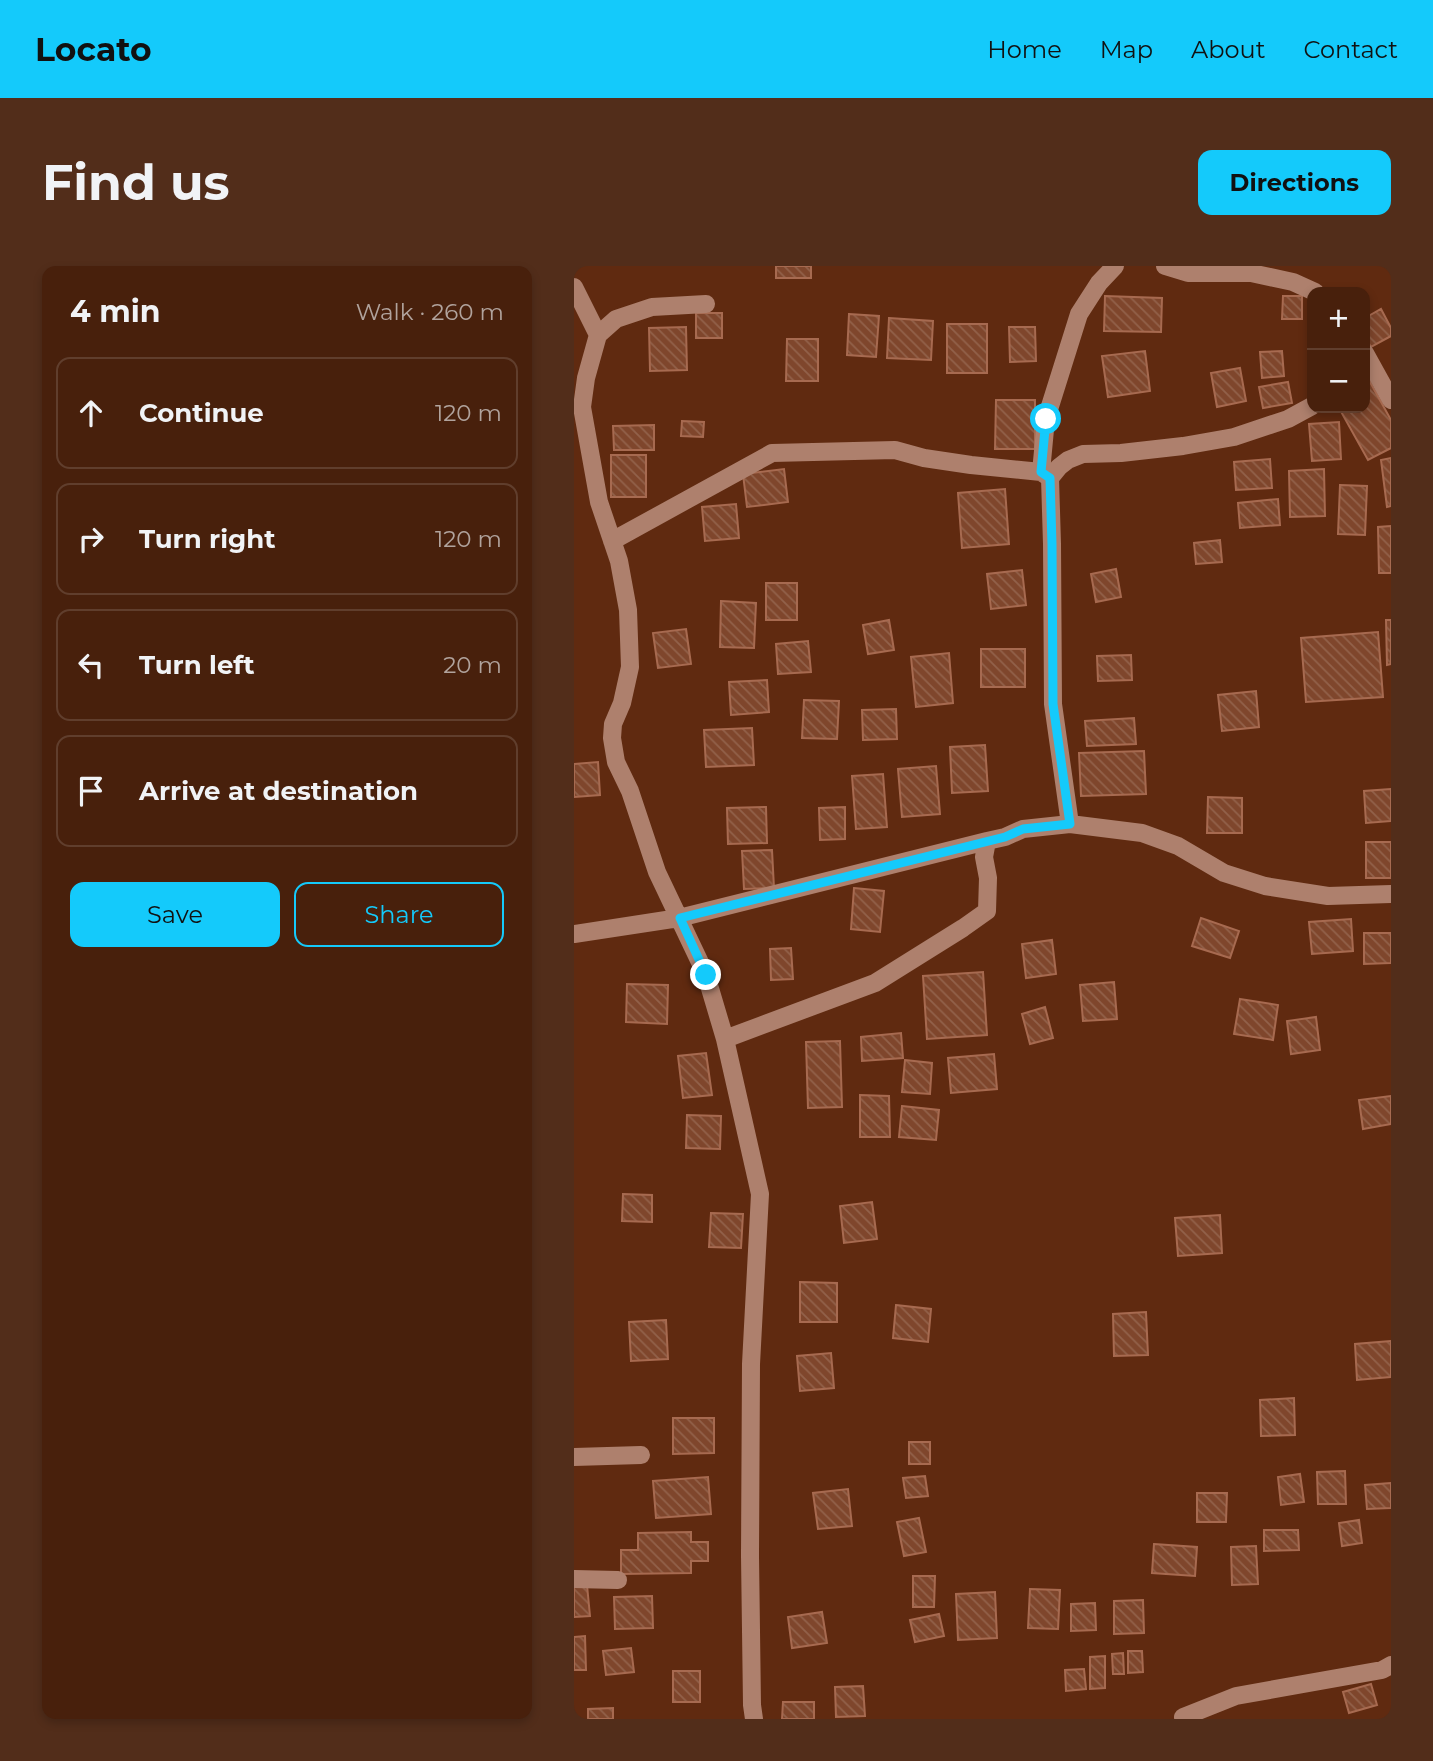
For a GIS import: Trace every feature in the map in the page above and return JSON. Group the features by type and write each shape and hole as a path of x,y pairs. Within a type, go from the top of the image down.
{"street":[{"path":"1070,824 1053,704 1052,544 1046,475 1046,419 1079,314 1099,283 1115,266"},
{"path":"1165,266 1188,273 1251,273 1293,282 1307,288"},
{"path":"574,287 598,335"},
{"path":"706,304 652,307 616,319 598,335 586,378 580,430 618,561 628,610 630,667 622,703 613,724 616,762 630,791 657,872 706,975 725,1039 761,1194 751,1391 750,1556 754,1719"},
{"path":"1370,368 1391,400"},
{"path":"612,541 772,453 895,450 924,458 1046,475 1068,460 1083,454 1121,453 1234,437 1288,419 1307,408"},
{"path":"574,934 680,918 1005,837 1023,829 1070,824 1142,833 1178,846 1224,873 1265,886 1328,896 1391,894"},
{"path":"725,1039 875,983 987,911 988,878 984,857 988,841"},
{"path":"574,1457 641,1455"},
{"path":"574,1579 618,1580"},
{"path":"1177,1718 1236,1696 1382,1670 1391,1665"}],"building":[{"path":"776,266 811,266 811,278 776,278"},
{"path":"1105,296 1162,298 1161,332 1104,331"},
{"path":"1283,296 1302,296 1302,319 1282,319"},
{"path":"1381,309 1391,328 1391,336 1371,347 1370,345 1370,315"},
{"path":"696,313 722,313 722,338 696,338"},
{"path":"849,314 879,316 876,357 847,355"},
{"path":"889,318 933,321 931,360 887,358"},
{"path":"947,324 987,324 987,373 947,373"},
{"path":"686,327 687,370 650,371 649,328"},
{"path":"1009,327 1035,327 1036,361 1010,362"},
{"path":"787,339 818,339 818,381 786,381"},
{"path":"1145,351 1150,391 1108,397 1102,356"},
{"path":"1282,351 1284,376 1262,378 1260,352"},
{"path":"1240,368 1246,401 1217,407 1211,373"},
{"path":"1288,382 1292,403 1263,408 1259,387"},
{"path":"1370,382 1391,420 1391,448 1368,460 1342,413 1370,413"},
{"path":"996,400 1035,400 1035,449 995,449"},
{"path":"682,421 704,422 703,437 681,436"},
{"path":"1339,422 1341,459 1312,461 1309,424"},
{"path":"654,425 654,450 614,450 613,426"},
{"path":"611,455 646,455 646,497 611,497"},
{"path":"1391,458 1391,506 1387,507 1381,460"},
{"path":"1270,459 1272,488 1236,490 1234,462"},
{"path":"784,469 788,502 747,507 743,474"},
{"path":"1324,469 1325,516 1290,517 1289,471"},
{"path":"1340,485 1367,486 1365,535 1338,534"},
{"path":"1005,489 1009,544 962,548 958,493"},
{"path":"1278,499 1280,525 1240,528 1238,503"},
{"path":"736,504 739,538 705,541 702,507"},
{"path":"1391,526 1391,573 1379,573 1378,527"},
{"path":"1220,540 1222,562 1196,564 1194,543"},
{"path":"1116,569 1121,597 1096,602 1091,574"},
{"path":"1022,570 1026,605 991,609 987,574"},
{"path":"766,583 797,583 797,620 766,620"},
{"path":"721,601 756,603 754,648 720,647"},
{"path":"889,620 894,650 868,654 863,625"},
{"path":"1386,620 1391,620 1391,664 1387,665"},
{"path":"686,629 691,664 658,668 653,633"},
{"path":"1378,632 1383,697 1306,702 1301,638"},
{"path":"808,641 811,672 778,674 776,644"},
{"path":"981,649 1025,649 1025,687 981,687"},
{"path":"949,653 953,703 916,707 911,657"},
{"path":"1131,655 1132,680 1098,681 1097,656"},
{"path":"767,680 769,712 731,715 729,682"},
{"path":"1256,691 1259,727 1222,731 1218,695"},
{"path":"804,700 839,701 837,739 802,738"},
{"path":"896,709 897,739 863,740 862,710"},
{"path":"1134,718 1136,744 1087,746 1085,721"},
{"path":"752,728 754,765 706,767 704,730"},
{"path":"985,745 988,791 952,793 950,747"},
{"path":"1144,751 1146,794 1081,796 1079,753"},
{"path":"598,762 600,795 574,797 574,764"},
{"path":"936,766 940,814 902,817 898,769"},
{"path":"883,774 887,827 856,829 852,776"},
{"path":"1391,789 1391,821 1366,823 1364,791"},
{"path":"1208,797 1242,798 1242,833 1207,833"},
{"path":"766,807 767,843 728,844 727,808"},
{"path":"845,807 845,839 820,840 819,808"},
{"path":"1366,842 1391,842 1391,878 1366,878"},
{"path":"772,850 774,888 744,889 742,851"},
{"path":"854,888 884,891 880,932 851,929"},
{"path":"1201,918 1239,931 1230,958 1192,946"},
{"path":"1351,919 1353,951 1312,954 1309,922"},
{"path":"1364,933 1391,933 1391,963 1364,964"},
{"path":"1052,940 1056,974 1026,978 1022,944"},
{"path":"791,948 793,979 771,980 770,949"},
{"path":"983,972 987,1035 927,1039 923,976"},
{"path":"1114,982 1117,1019 1083,1021 1080,985"},
{"path":"627,984 668,985 667,1024 626,1022"},
{"path":"1240,999 1278,1005 1273,1040 1234,1034"},
{"path":"1045,1007 1053,1038 1030,1044 1022,1014"},
{"path":"1316,1017 1320,1050 1291,1054 1287,1021"},
{"path":"901,1033 903,1058 862,1061 861,1037"},
{"path":"840,1041 842,1107 808,1108 806,1042"},
{"path":"706,1053 712,1095 683,1098 678,1056"},
{"path":"994,1054 997,1089 951,1093 948,1058"},
{"path":"905,1060 932,1063 930,1094 902,1092"},
{"path":"860,1095 889,1096 890,1137 860,1137"},
{"path":"1391,1096 1391,1124 1363,1129 1359,1100"},
{"path":"902,1106 939,1110 936,1140 899,1137"},
{"path":"687,1115 721,1116 720,1149 686,1148"},
{"path":"623,1194 652,1195 652,1222 622,1221"},
{"path":"872,1202 877,1239 844,1243 840,1206"},
{"path":"711,1213 743,1214 741,1248 709,1247"},
{"path":"1220,1215 1222,1253 1178,1256 1175,1218"},
{"path":"800,1282 837,1283 837,1322 800,1322"},
{"path":"896,1305 931,1309 928,1342 893,1338"},
{"path":"1146,1312 1148,1355 1114,1356 1113,1314"},
{"path":"666,1320 668,1359 631,1361 629,1322"},
{"path":"1391,1341 1391,1377 1357,1380 1355,1344"},
{"path":"831,1353 834,1388 800,1391 797,1356"},
{"path":"1294,1398 1295,1435 1261,1436 1260,1400"},
{"path":"673,1418 714,1418 714,1453 673,1454"},
{"path":"909,1442 930,1442 930,1464 909,1464"},
{"path":"1345,1471 1346,1504 1318,1504 1317,1472"},
{"path":"1300,1474 1304,1502 1281,1505 1278,1477"},
{"path":"925,1476 928,1496 906,1498 903,1478"},
{"path":"708,1477 711,1514 656,1518 653,1481"},
{"path":"1391,1483 1391,1508 1367,1509 1365,1485"},
{"path":"848,1489 852,1526 818,1529 813,1493"},
{"path":"1197,1493 1227,1493 1226,1522 1197,1522"},
{"path":"919,1518 926,1552 904,1556 897,1522"},
{"path":"1359,1520 1362,1543 1342,1546 1339,1523"},
{"path":"1264,1530 1298,1530 1299,1550 1264,1551"},
{"path":"691,1532 691,1542 708,1542 708,1561 691,1561 691,1573 621,1574 621,1550 638,1550 638,1533"},
{"path":"1154,1544 1197,1547 1195,1576 1152,1573"},
{"path":"1256,1546 1258,1584 1232,1585 1231,1547"},
{"path":"913,1576 935,1576 934,1607 913,1607"},
{"path":"587,1585 590,1616 574,1617 574,1586"},
{"path":"1030,1589 1060,1590 1058,1629 1028,1628"},
{"path":"995,1592 997,1638 958,1640 956,1594"},
{"path":"652,1596 653,1628 615,1629 614,1597"},
{"path":"1143,1600 1144,1633 1114,1634 1114,1601"},
{"path":"1095,1603 1096,1630 1071,1631 1071,1604"},
{"path":"822,1612 827,1643 792,1648 788,1617"},
{"path":"939,1614 944,1636 915,1642 910,1620"},
{"path":"585,1636 586,1670 574,1670 574,1637"},
{"path":"631,1648 634,1672 606,1675 603,1651"},
{"path":"1128,1651 1142,1651 1143,1672 1128,1673"},
{"path":"1123,1653 1124,1674 1113,1674 1112,1654"},
{"path":"1105,1656 1105,1688 1090,1689 1090,1657"},
{"path":"1084,1669 1086,1689 1066,1691 1065,1670"},
{"path":"673,1671 700,1671 700,1702 673,1702"},
{"path":"1371,1684 1377,1705 1349,1713 1343,1692"},
{"path":"863,1686 865,1716 836,1717 835,1687"},
{"path":"783,1702 814,1702 814,1719 782,1719"},
{"path":"613,1708 613,1719 588,1719 588,1709"}],"route":[{"path":"706,975 680,918 1005,837 1023,829 1070,824 1053,704 1050,478 1041,472 1046,419"}]}
